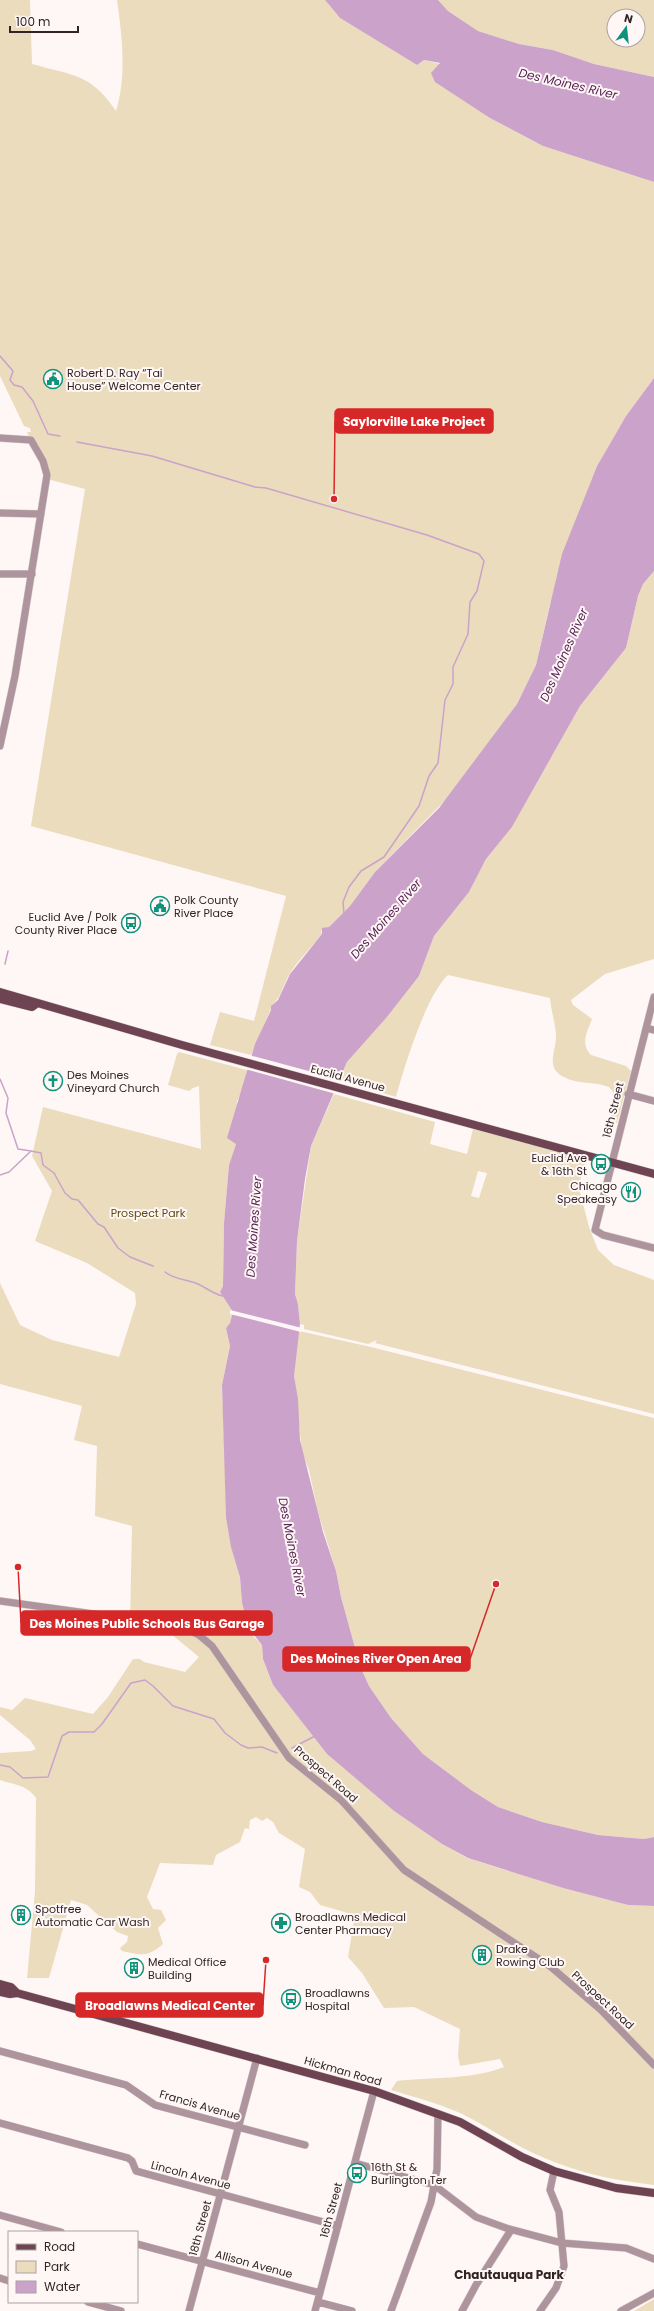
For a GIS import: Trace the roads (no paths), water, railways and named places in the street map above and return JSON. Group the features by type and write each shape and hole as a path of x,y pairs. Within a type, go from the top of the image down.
{"main road":[{"name":"Euclid Avenue","path":"0,992 33,1000 36,1004 654,1174"},
{"name":"Euclid Avenue","path":"0,999 32,1007 36,1004"},
{"name":"Hickman Road","path":"0,1984 11,1987 17,1993"},
{"name":"Hickman Road","path":"0,1992 10,1994 17,1993 374,2091 438,2114 478,2131 522,2157 554,2171 616,2188 654,2193"}],"street":[{"path":"0,438 31,440 34,443 47,475 32,574 3,720 0,746"},
{"path":"0,513 41,514"},
{"path":"0,574 32,574"},
{"name":"16th Street","path":"654,997 611,1161 595,1230 603,1235 654,1248"},
{"path":"646,1028 654,1030"},
{"path":"628,1094 654,1101"},
{"name":"Prospect Road","path":"0,1601 180,1626 199,1635 218,1652 289,1758 341,1800 404,1870 551,1967 596,2005 654,2065"},
{"name":"Francis Avenue","path":"0,2052 126,2086 155,2105 305,2145"},
{"name":"18th Street","path":"189,2311 258,2058"},
{"name":"16th Street","path":"315,2311 374,2091"},
{"path":"391,2311 424,2226 434,2185 437,2169 438,2114"},
{"name":"Lincoln Avenue","path":"0,2123 128,2158 132,2161 136,2171 338,2226"},
{"path":"355,2163 434,2185 476,2217 511,2230 562,2243 626,2248 654,2259"},
{"path":"540,2311 561,2277 564,2266 559,2212 550,2190 554,2171"},
{"path":"0,2216 57,2231"},
{"path":"462,2311 476,2285 511,2230"},
{"name":"Allison Avenue","path":"138,2244 320,2294"},
{"path":"620,2311 654,2293"},
{"path":"318,2302 352,2311"},
{"path":"92,2303 121,2311"}],"water":[{"name":"Des Moines River","path":"325,0 438,0 448,11 478,31 519,44 553,50 594,64 654,77 654,182 543,146 490,118 435,82 431,73 440,63 424,60 417,65 340,18"},
{"name":"Des Moines River","path":"654,378 654,571 643,584 638,596 626,648 580,706 512,827 486,859 469,892 434,936 419,976 387,1017 347,1062 311,1146 305,1179 297,1241 295,1294 298,1304 300,1324 294,1376 298,1399 300,1440 323,1532 336,1571 341,1597 360,1666 369,1686 391,1718 423,1754 471,1790 498,1807 542,1822 598,1835 644,1839 654,1837 654,1906 628,1905 563,1888 468,1858 442,1844 394,1811 327,1754 273,1685 263,1659 262,1645 250,1630 242,1603 240,1577 231,1547 226,1517 222,1385 230,1346 226,1328 230,1323 233,1312 220,1292 223,1286 224,1223 229,1165 236,1144 227,1138 255,1044 271,1010 271,1006 278,1000 290,974 322,934 322,928 329,927 350,906 375,872 439,808 517,704 536,665 562,554 597,466 626,416"}],"waterway":[{"path":"0,356 13,371 10,380 14,385 22,387 33,401 48,434 60,436"},
{"path":"77,442 152,456 255,487 266,488 427,535 479,554 484,561 477,591 470,602 468,634 453,667 453,684 445,700 438,763 429,776 419,806 384,857 361,871 349,887 343,902 344,914"},
{"path":"5,964 8,951"},
{"path":"0,1079 8,1098 6,1113 18,1149 31,1151"},
{"path":"0,1175 9,1172 31,1151 41,1153 43,1165 54,1173 65,1193 72,1199 78,1200 98,1224 104,1227 118,1248 130,1257 153,1266"},
{"path":"165,1272 173,1277 198,1284 223,1296"},
{"path":"0,1765 10,1767 23,1778 48,1777 62,1736 69,1732 94,1732 102,1724 131,1683 145,1680 173,1706 214,1719 225,1733 241,1745 248,1748 262,1747 277,1753"},
{"path":"292,1748 315,1736"}],"place":[{"name":"Robert D. Ray “Tai House” Welcome Center","path":"53,379"},
{"name":"Saylorville Lake Project","path":"334,499"},
{"name":"Polk County River Place","path":"160,906"},
{"name":"Euclid Ave / Polk County River Place","path":"131,923"},
{"name":"Des Moines Vineyard Church","path":"53,1081"},
{"name":"Euclid Ave & 16th St","path":"601,1164"},
{"name":"Chicago Speakeasy","path":"631,1192"},
{"name":"Des Moines Public Schools Bus Garage","path":"18,1567"},
{"name":"Des Moines River Open Area","path":"496,1584"},
{"name":"Spotfree Automatic Car Wash","path":"21,1915"},
{"name":"Broadlawns Medical Center Pharmacy","path":"281,1923"},
{"name":"Drake Rowing Club","path":"482,1955"},
{"name":"Broadlawns Medical Center","path":"266,1960"},
{"name":"Medical Office Building","path":"134,1968"},
{"name":"Broadlawns Hospital","path":"291,1999"},
{"name":"16th St & Burlington Ter","path":"357,2173"}],"district":[{"name":"Chautauqua Park","path":"509,2275"}],"park label":[{"name":"Prospect Park","path":"148,1213"}]}
